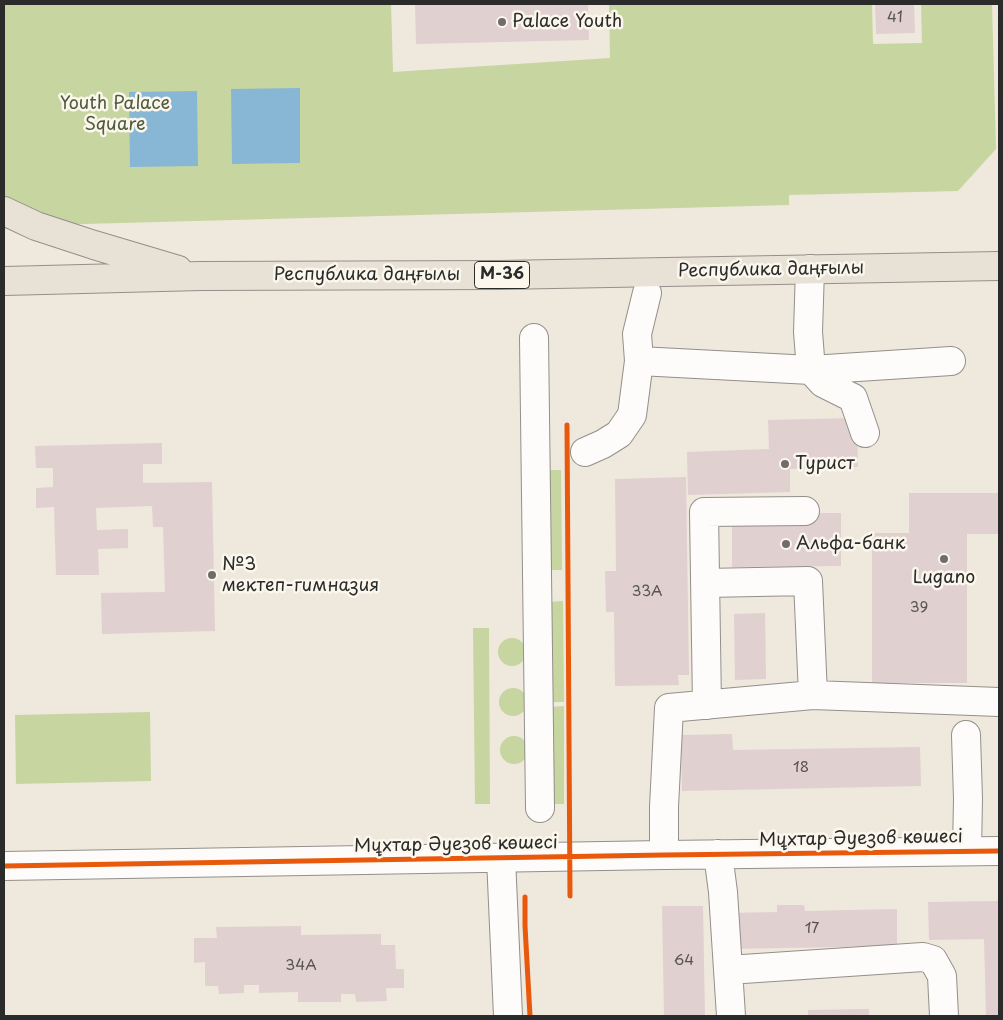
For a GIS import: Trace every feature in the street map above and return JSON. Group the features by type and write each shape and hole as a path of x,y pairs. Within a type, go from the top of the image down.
{"main road":[{"path":"4,211 36,226 200,276"},
{"name":"Республика даңғылы","path":"4,281 200,276 489,275 999,266"}],"street":[{"path":"810,269 808,332 811,370 823,383 853,398 864,433"},
{"path":"585,452 619,434 632,415 639,362 637,334 647,293"},
{"path":"534,338 540,808"},
{"path":"639,362 811,370 951,361"},
{"path":"707,705 704,512 805,511"},
{"path":"705,583 808,580 813,695"},
{"path":"664,855 664,807 669,708 813,695 999,702"},
{"path":"966,735 967,851"},
{"name":"Мұхтар Әуезов көшесі","path":"4,866 999,851"},
{"path":"718,854 723,892 731,1016"},
{"path":"501,858 508,1016"},
{"path":"728,970 923,957 933,960 942,976 944,1016"}],"green space":[{"name":"Youth Palace Square","path":"4,4 391,4 393,72 610,58 609,4 872,4 873,44 922,43 921,4 992,4 996,149 958,191 789,195 789,205 4,226"},
{"path":"546,470 561,470 562,570 547,570"},
{"path":"563,601 564,702 548,702 548,602"},
{"path":"473,628 489,628 490,804 475,804"},
{"path":"512,638 522,642 526,652 522,662 512,666 502,662 498,652 502,642"},
{"path":"513,688 523,692 527,702 523,712 513,716 503,712 499,702 503,692"},
{"path":"564,706 564,804 549,804 549,707"},
{"path":"150,712 151,781 16,784 15,715"},
{"path":"514,736 524,740 528,750 524,760 514,764 504,760 500,750 504,740"}],"water":[{"path":"300,88 300,163 232,164 231,89"},
{"path":"197,91 198,166 130,167 129,92"}],"building":[{"name":"Palace Youth","path":"415,4 588,4 589,40 416,44"},
{"path":"875,4 914,4 915,33 876,34"},
{"path":"857,418 858,467 790,469 790,492 688,495 687,452 769,449 768,420"},
{"path":"162,443 162,464 143,464 143,483 212,482 215,631 102,634 101,593 165,592 163,527 153,527 152,506 96,508 97,530 128,529 128,548 98,549 99,575 56,575 54,507 36,508 36,488 53,487 53,468 36,468 35,446"},
{"path":"686,477 689,675 678,675 679,685 615,686 614,612 606,612 605,571 616,571 615,479"},
{"path":"909,493 999,493 999,534 967,534 967,683 872,683 872,533 909,533"},
{"name":"Альфа-банк","path":"816,513 841,513 841,566 732,567 732,522 816,521"},
{"path":"765,613 766,679 735,680 734,614"},
{"path":"732,734 733,750 920,747 921,786 682,791 681,735"},
{"path":"999,901 999,1016 986,1016 984,939 929,940 928,902"},
{"path":"777,905 804,905 805,911 897,909 897,946 728,949 728,913 777,912"},
{"path":"662,906 703,906 705,1016 664,1016"},
{"path":"301,926 301,935 381,934 381,945 395,945 396,969 404,969 404,988 386,988 387,1001 356,1002 355,994 341,994 341,1002 298,1002 298,992 259,993 259,985 244,985 244,993 219,994 218,986 205,986 205,962 194,963 194,938 217,938 216,927"},
{"path":"869,1009 869,1016 808,1016 808,1010"}],"cycle path":[{"path":"567,425 570,896"},
{"path":"4,866 999,851"},
{"path":"525,897 530,1016"}],"place":[{"name":"Palace Youth","path":"502,22"},
{"name":"Турист","path":"785,464"},
{"name":"Альфа-банк","path":"786,544"},
{"name":"Lugano","path":"944,559"},
{"name":"№3 мектеп-гимназия","path":"212,575"}]}
